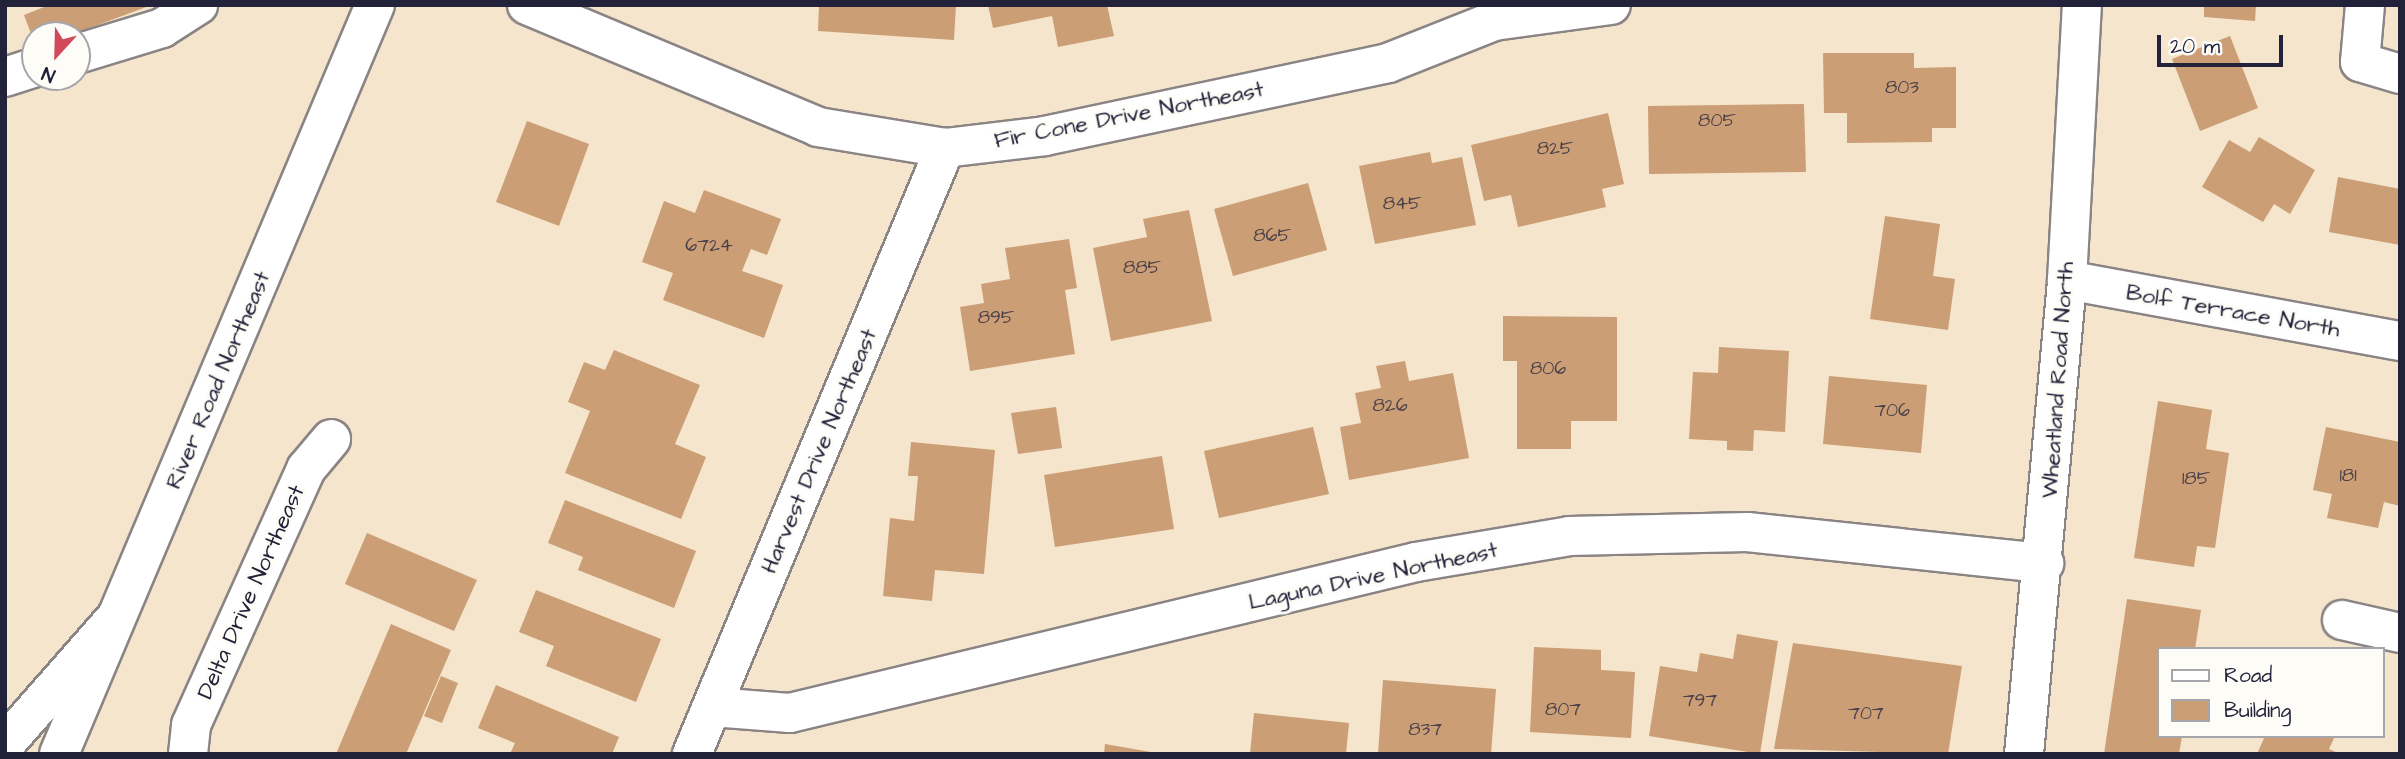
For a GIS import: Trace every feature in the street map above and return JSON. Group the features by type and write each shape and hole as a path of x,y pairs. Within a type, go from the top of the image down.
{"street":[{"path":"91,50 162,28 198,5"},
{"name":"River Road Northeast","path":"59,754 375,5"},
{"name":"Fir Cone Drive Northeast","path":"527,5 818,127 946,148 1045,136 1388,63 1494,20 1611,5"},
{"name":"Wheatland Road North","path":"2024,754 2044,563 2067,280 2082,5"},
{"path":"2365,5 2360,62 2400,74"},
{"name":"Harvest Drive Northeast","path":"692,754 946,148"},
{"name":"Bolf Terrace North","path":"2067,280 2400,341"},
{"name":"Delta Drive Northeast","path":"188,754 191,725 306,468 331,439"},
{"name":"Laguna Drive Northeast","path":"712,707 790,713 1416,562 1569,536 1747,532 2044,563"},
{"path":"5,744 120,613"},
{"path":"2342,620 2400,633"}],"building":[{"path":"49,5 149,5 91,28 91,21 26,21 24,15"},
{"path":"819,5 956,5 954,40 818,31"},
{"path":"988,5 1107,5 1114,36 1058,47 1052,16 993,28"},
{"path":"2204,5 2256,5 2255,21 2204,17"},
{"path":"2230,36 2258,108 2200,131 2172,59"},
{"path":"1823,53 1914,53 1914,68 1956,67 1956,128 1932,128 1932,142 1847,143 1847,113 1824,113"},
{"path":"1804,104 1806,172 1649,174 1648,106"},
{"path":"1608,113 1624,184 1602,189 1606,207 1518,227 1511,195 1484,201 1471,145"},
{"path":"527,121 589,144 559,226 496,202"},
{"path":"2259,137 2315,170 2290,214 2274,204 2263,222 2202,187 2229,140 2250,152"},
{"path":"1430,152 1432,163 1462,157 1476,225 1375,244 1359,166"},
{"path":"2338,177 2400,189 2400,245 2329,232"},
{"path":"1308,183 1327,250 1233,276 1214,209"},
{"path":"704,190 781,219 767,255 751,249 742,271 783,285 764,338 663,300 673,273 642,262 664,201 695,213"},
{"path":"1189,210 1212,321 1111,341 1093,248 1147,237 1143,219"},
{"path":"1885,216 1940,224 1933,276 1955,279 1948,330 1870,319"},
{"path":"1069,239 1077,288 1065,290 1075,354 970,371 960,307 984,303 981,284 1010,279 1005,248"},
{"path":"1503,316 1617,317 1617,421 1571,421 1571,449 1517,449 1517,361 1503,361"},
{"path":"1719,347 1789,351 1785,432 1754,430 1753,451 1727,450 1727,441 1689,439 1693,372 1718,373"},
{"path":"614,350 700,385 675,444 706,457 681,519 565,473 590,411 568,402 584,362 605,370"},
{"path":"1405,361 1409,381 1453,373 1469,458 1349,480 1340,427 1361,423 1355,393 1381,388 1376,366"},
{"path":"1829,376 1927,385 1921,453 1823,444"},
{"path":"2158,401 2212,410 2206,449 2229,453 2215,548 2197,546 2194,567 2134,558"},
{"path":"1056,407 1062,448 1018,454 1011,413"},
{"path":"1313,427 1329,494 1219,518 1204,451"},
{"path":"2326,427 2400,442 2400,506 2384,502 2378,528 2327,518 2332,494 2313,490"},
{"path":"911,442 995,450 984,574 935,570 932,601 883,596 890,518 914,521 918,476 908,476"},
{"path":"1162,456 1174,529 1055,547 1044,475"},
{"path":"565,500 696,551 674,608 578,570 583,557 548,543"},
{"path":"367,533 477,580 454,631 345,584"},
{"path":"536,590 661,639 636,702 546,666 554,646 519,632"},
{"path":"2127,599 2201,610 2195,647 2156,647 2156,738 2182,738 2179,754 2104,754"},
{"path":"391,624 451,650 406,754 336,754"},
{"path":"1737,634 1778,641 1760,754 1649,736 1660,666 1697,672 1700,653 1733,659"},
{"path":"1793,643 1962,666 1948,754 1774,749"},
{"path":"1534,647 1601,650 1601,670 1635,672 1631,738 1530,732"},
{"path":"441,676 458,683 442,723 424,716"},
{"path":"1383,680 1496,689 1491,754 1378,754"},
{"path":"496,685 619,737 612,754 510,754 515,743 478,728"},
{"path":"1254,713 1349,723 1346,754 1250,754"},
{"path":"2264,738 2334,738 2329,749 2340,754 2257,754"},
{"path":"1105,744 1151,752 1151,754 1104,754"}]}
